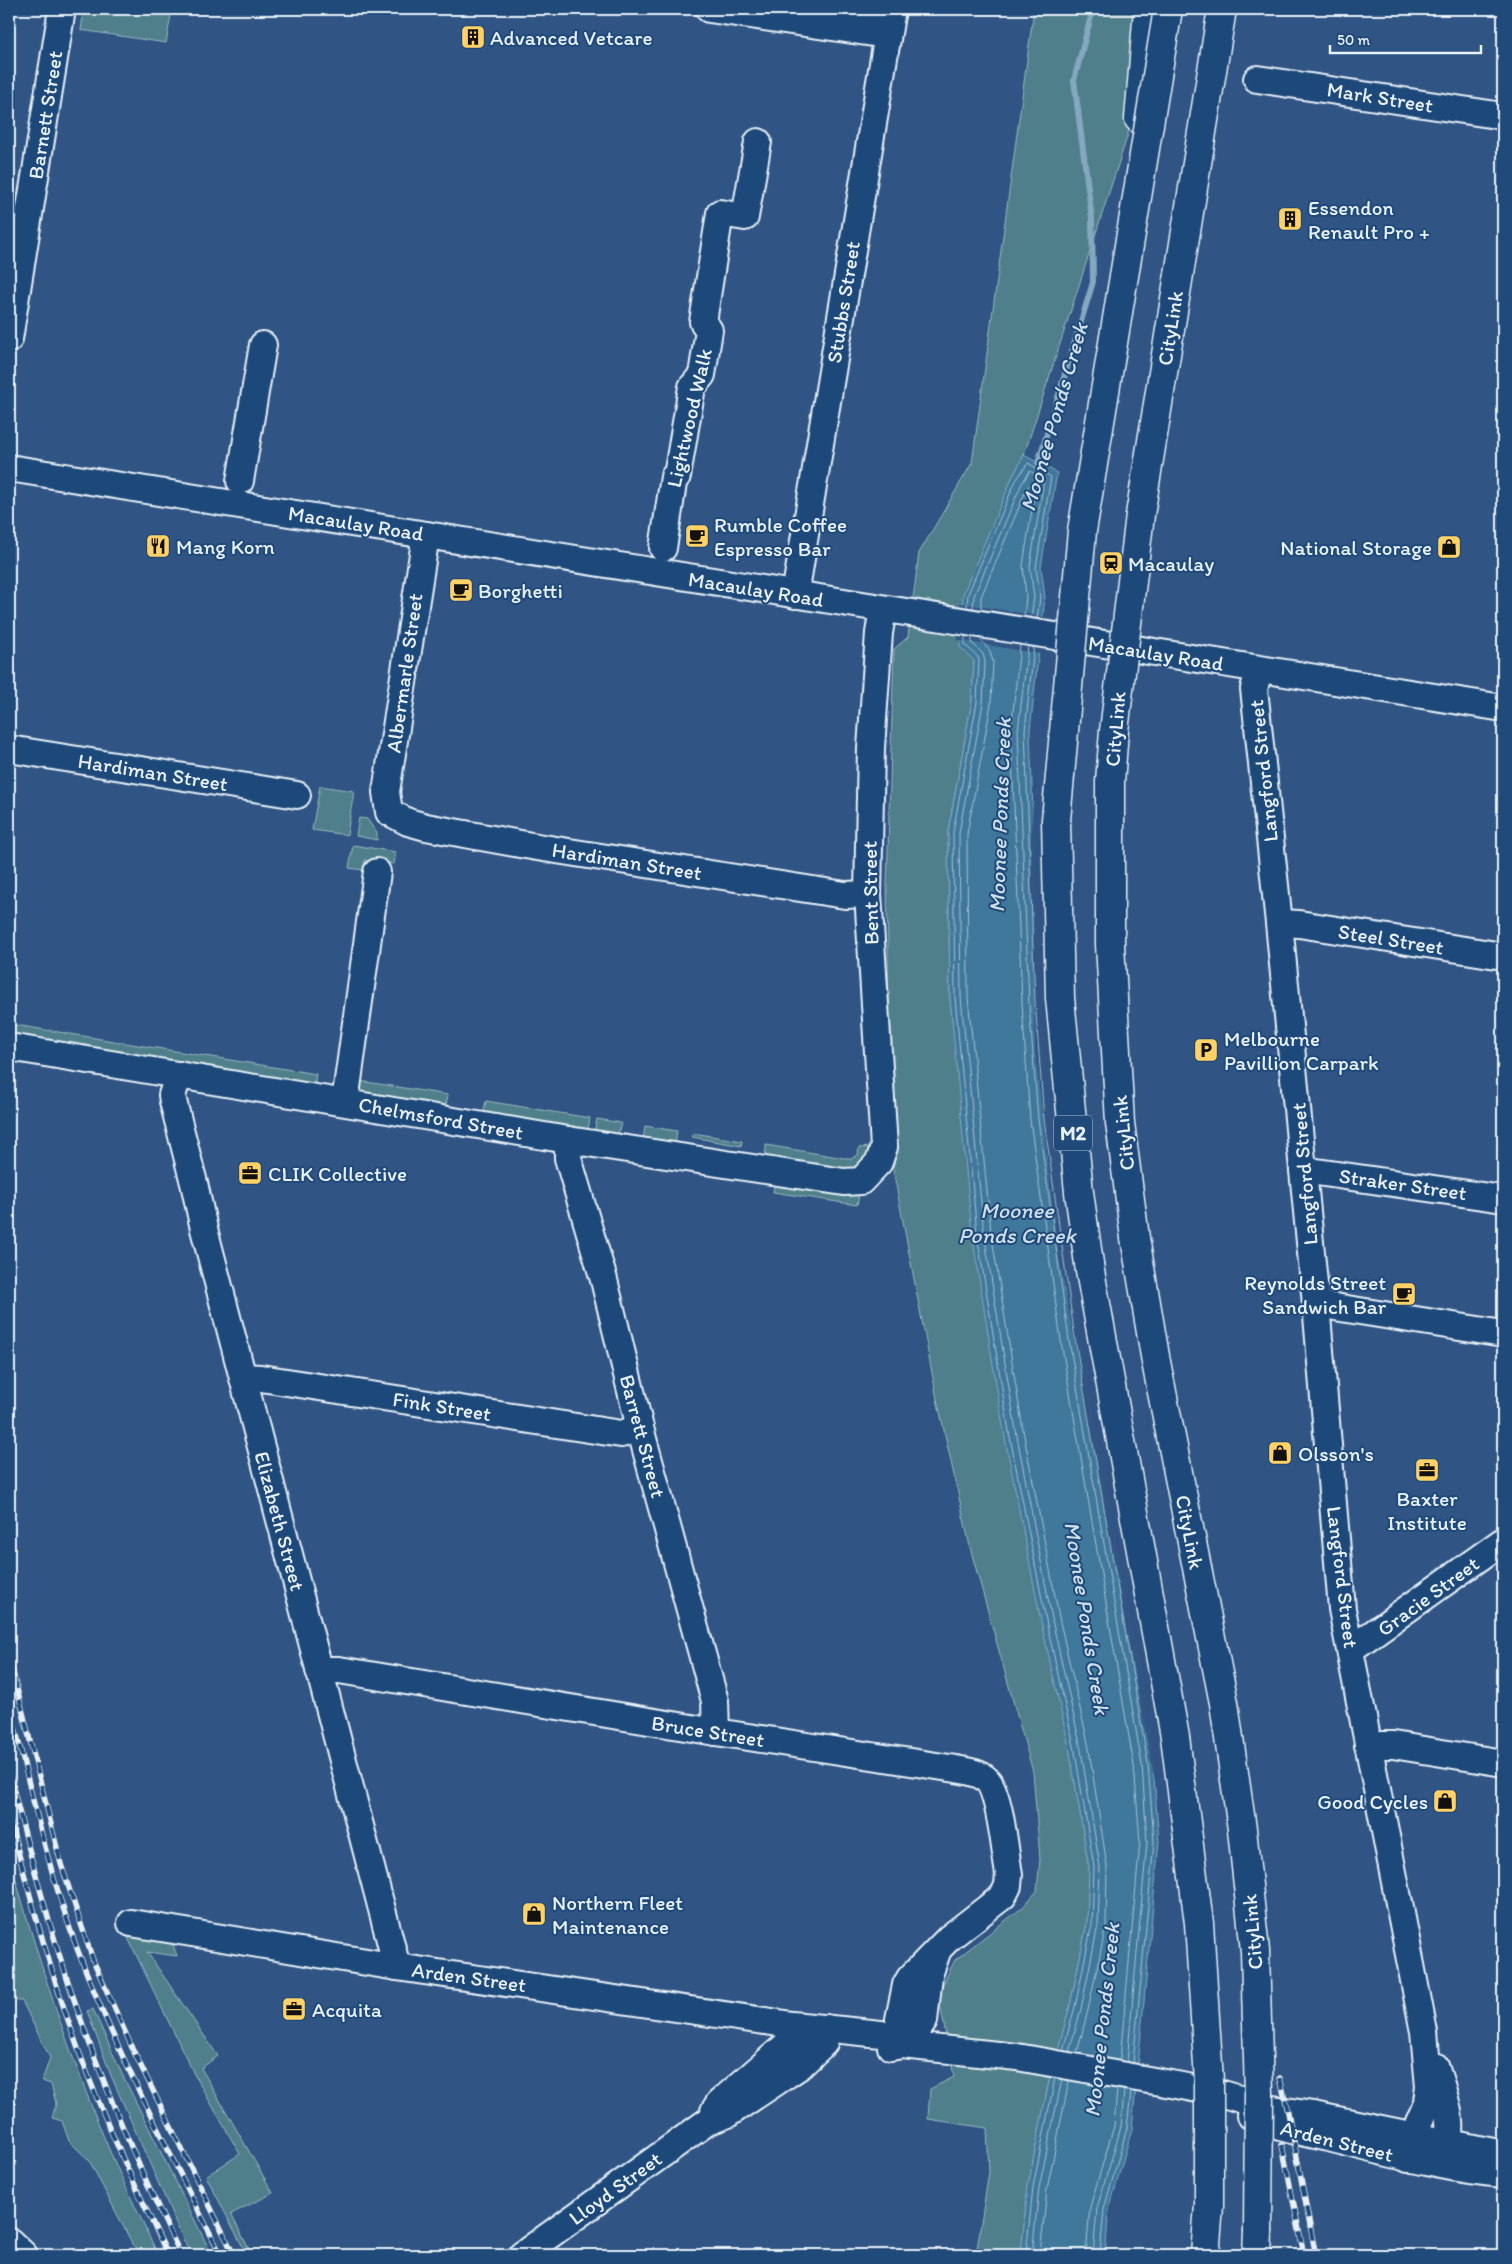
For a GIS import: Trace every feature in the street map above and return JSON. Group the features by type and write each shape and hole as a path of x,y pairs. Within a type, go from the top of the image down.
{"highway":[{"path":"1128,250 1148,9"},
{"name":"M2","path":"1168,9 1082,531 1056,820 1060,998 1078,1182 1090,1271 1175,1737 1199,1923 1209,2082 1209,2206 1205,2255"},
{"name":"CityLink","path":"1222,9 1140,515 1116,712 1110,782 1110,944 1120,1123 1135,1238 1156,1362 1224,1703 1242,1829 1255,1951 1259,2094 1256,2255"},
{"path":"1209,92 1228,9"}],"street":[{"name":"Barnett Street","path":"9,339 62,9"},
{"path":"709,9 890,19"},
{"path":"860,9 890,19"},
{"name":"Stubbs Street","path":"796,595 890,19"},
{"name":"Mark Street","path":"1257,79 1503,116"},
{"name":"Lightwood Walk","path":"663,548 674,477 678,476 692,387 702,375 709,330 703,322 720,213 745,217 758,142"},
{"path":"240,481 263,345"},
{"name":"Macaulay Road","path":"9,468 883,610 1503,708"},
{"name":"Albermarle Street","path":"389,812 386,792 426,535"},
{"name":"Bent Street","path":"871,1172 879,1162 884,1147 868,894 871,748 879,633 883,610"},
{"name":"Langford Street","path":"1259,670 1254,689 1316,1304 1342,1610 1424,2032 1429,2087 1426,2108 1411,2148"},
{"name":"Hardiman Street","path":"9,749 297,796"},
{"name":"Hardiman Street","path":"389,812 408,822 537,847 845,895 868,894"},
{"path":"345,1102 377,872"},
{"name":"Steel Street","path":"1279,923 1299,924 1503,956"},
{"name":"Chelmsford Street","path":"9,1047 568,1140 844,1182 861,1181 871,1172"},
{"name":"Elizabeth Street","path":"179,1075 172,1095 204,1229 397,1966"},
{"name":"Barrett Street","path":"568,1140 568,1158 604,1280 640,1428 715,1701 716,1732"},
{"name":"Straker Street","path":"1303,1170 1503,1199"},
{"path":"1316,1304 1503,1334"},
{"name":"Fink Street","path":"243,1377 261,1378 621,1434 640,1428"},
{"name":"Gracie Street","path":"1351,1649 1503,1541"},
{"name":"Bruce Street","path":"319,1670 339,1670 956,1769 974,1772 985,1777 992,1784 996,1797 1009,1874 1008,1886 996,1902 962,1927 940,1947 934,1956 929,1975 924,2021 905,2045"},
{"path":"1368,1745 1393,1745 1503,1762"},
{"name":"Arden Street","path":"131,1923 819,2033 874,2050 905,2045 1017,2057 1177,2085 1208,2095 1278,2127 1447,2154 1503,2154"},
{"name":"Langford Street","path":"1424,2032 1450,2112 1447,2154"},
{"name":"Lloyd Street","path":"522,2255 708,2122 728,2114 800,2066 819,2033"},
{"name":"Arden Street","path":"1447,2154 1503,2174"},
{"path":"9,2241 24,2255"}],"green space":[{"path":"84,9 172,9 166,43 81,30"},
{"path":"1034,9 1148,9 1128,134 1024,455 1011,480 974,660 972,701 948,832 950,998 956,1055 1089,1868 1087,1923 1070,2006 1048,2086 1028,2186 1021,2255 976,2255 989,2172 987,2128 928,2119 930,2089 954,2077 938,1994 955,1960 1023,1907 1037,1891 1040,1859 1033,1772 971,1551 937,1399 891,1159 887,884 894,649 908,637 919,553 972,463"},
{"path":"320,786 354,791 347,835 312,830"},
{"path":"359,818 367,819 377,833 377,840 356,836"},
{"path":"353,845 396,852 394,864 365,860 363,870 349,868"},
{"path":"9,1024 316,1074 314,1087 9,1043"},
{"path":"360,1081 448,1095 445,1109 359,1097"},
{"path":"486,1101 590,1118 588,1130 491,1121 484,1110"},
{"path":"597,1119 621,1123 618,1135 594,1132"},
{"path":"645,1126 677,1131 675,1145 643,1140"},
{"path":"693,1133 742,1141 741,1146 692,1137"},
{"path":"766,1145 844,1158 853,1158 858,1155 859,1148 871,1147 873,1149 856,1174 765,1163"},
{"path":"775,1181 859,1195 857,1205 773,1192"},
{"path":"9,1854 38,1955 72,2054 111,2154 158,2255 144,2255 132,2243 89,2160 69,2141 62,2121 52,2118 56,2103 51,2084 42,2081 50,2058 22,2001 17,2001 9,1994"},
{"path":"127,1936 161,1939 173,1945 177,1956 147,1952 218,2056 201,2068 273,2193 231,2214 252,2255 247,2255 206,2176 240,2154 194,2074"},
{"path":"93,2009 122,2074 212,2255 191,2255 184,2241 112,2078 87,2011"}],"water":[{"name":"Moonee Ponds Creek","path":"1024,455 1057,473 1041,567 1045,597 1030,730 1040,1002 1049,1118 1080,1338 1153,1764 1159,1842 1132,2129 1109,2210 1105,2255 1021,2255 1028,2186 1048,2086 1070,2006 1087,1923 1089,1868 1069,1747 1042,1626 1004,1433 972,1234 950,998 948,832 972,701 974,661 960,647 963,594 1011,480"}],"pier":[{"path":"960,603 1045,617 1041,654 958,640"},
{"path":"1034,781 1043,1002 1052,1118 1082,1338 1156,1763 1157,1791 1057,1246 1035,1051 1031,838"}],"waterway":[{"name":"Moonee Ponds Creek","path":"1038,463 1093,282 1092,219 1074,80 1093,9"}],"railway":[{"path":"9,1657 61,1864 93,1960 134,2052 234,2255"},
{"path":"9,1703 49,1859 78,1951 110,2029 164,2143 221,2255"},
{"path":"9,1772 49,1920 88,2040 125,2133 181,2255"},
{"path":"9,1817 45,1949 77,2046 117,2146 168,2255"},
{"path":"1280,2078 1316,2255"},
{"path":"1282,2145 1304,2255"}],"place":[{"name":"Advanced Vetcare","path":"473,37"},
{"name":"Essendon Renault Pro +","path":"1290,219"},
{"name":"Rumble Coffee Espresso Bar","path":"697,536"},
{"name":"Mang Korn","path":"158,546"},
{"name":"National Storage","path":"1449,547"},
{"name":"Macaulay","path":"1111,563"},
{"name":"Borghetti","path":"461,590"},
{"name":"Melbourne Pavillion Carpark","path":"1206,1050"},
{"name":"CLIK Collective","path":"250,1173"},
{"name":"Reynolds Street Sandwich Bar","path":"1404,1294"},
{"name":"Olsson's","path":"1280,1453"},
{"name":"Baxter Institute","path":"1427,1470"},
{"name":"Good Cycles","path":"1445,1801"},
{"name":"Northern Fleet Maintenance","path":"534,1914"},
{"name":"Acquita","path":"294,2009"}]}
